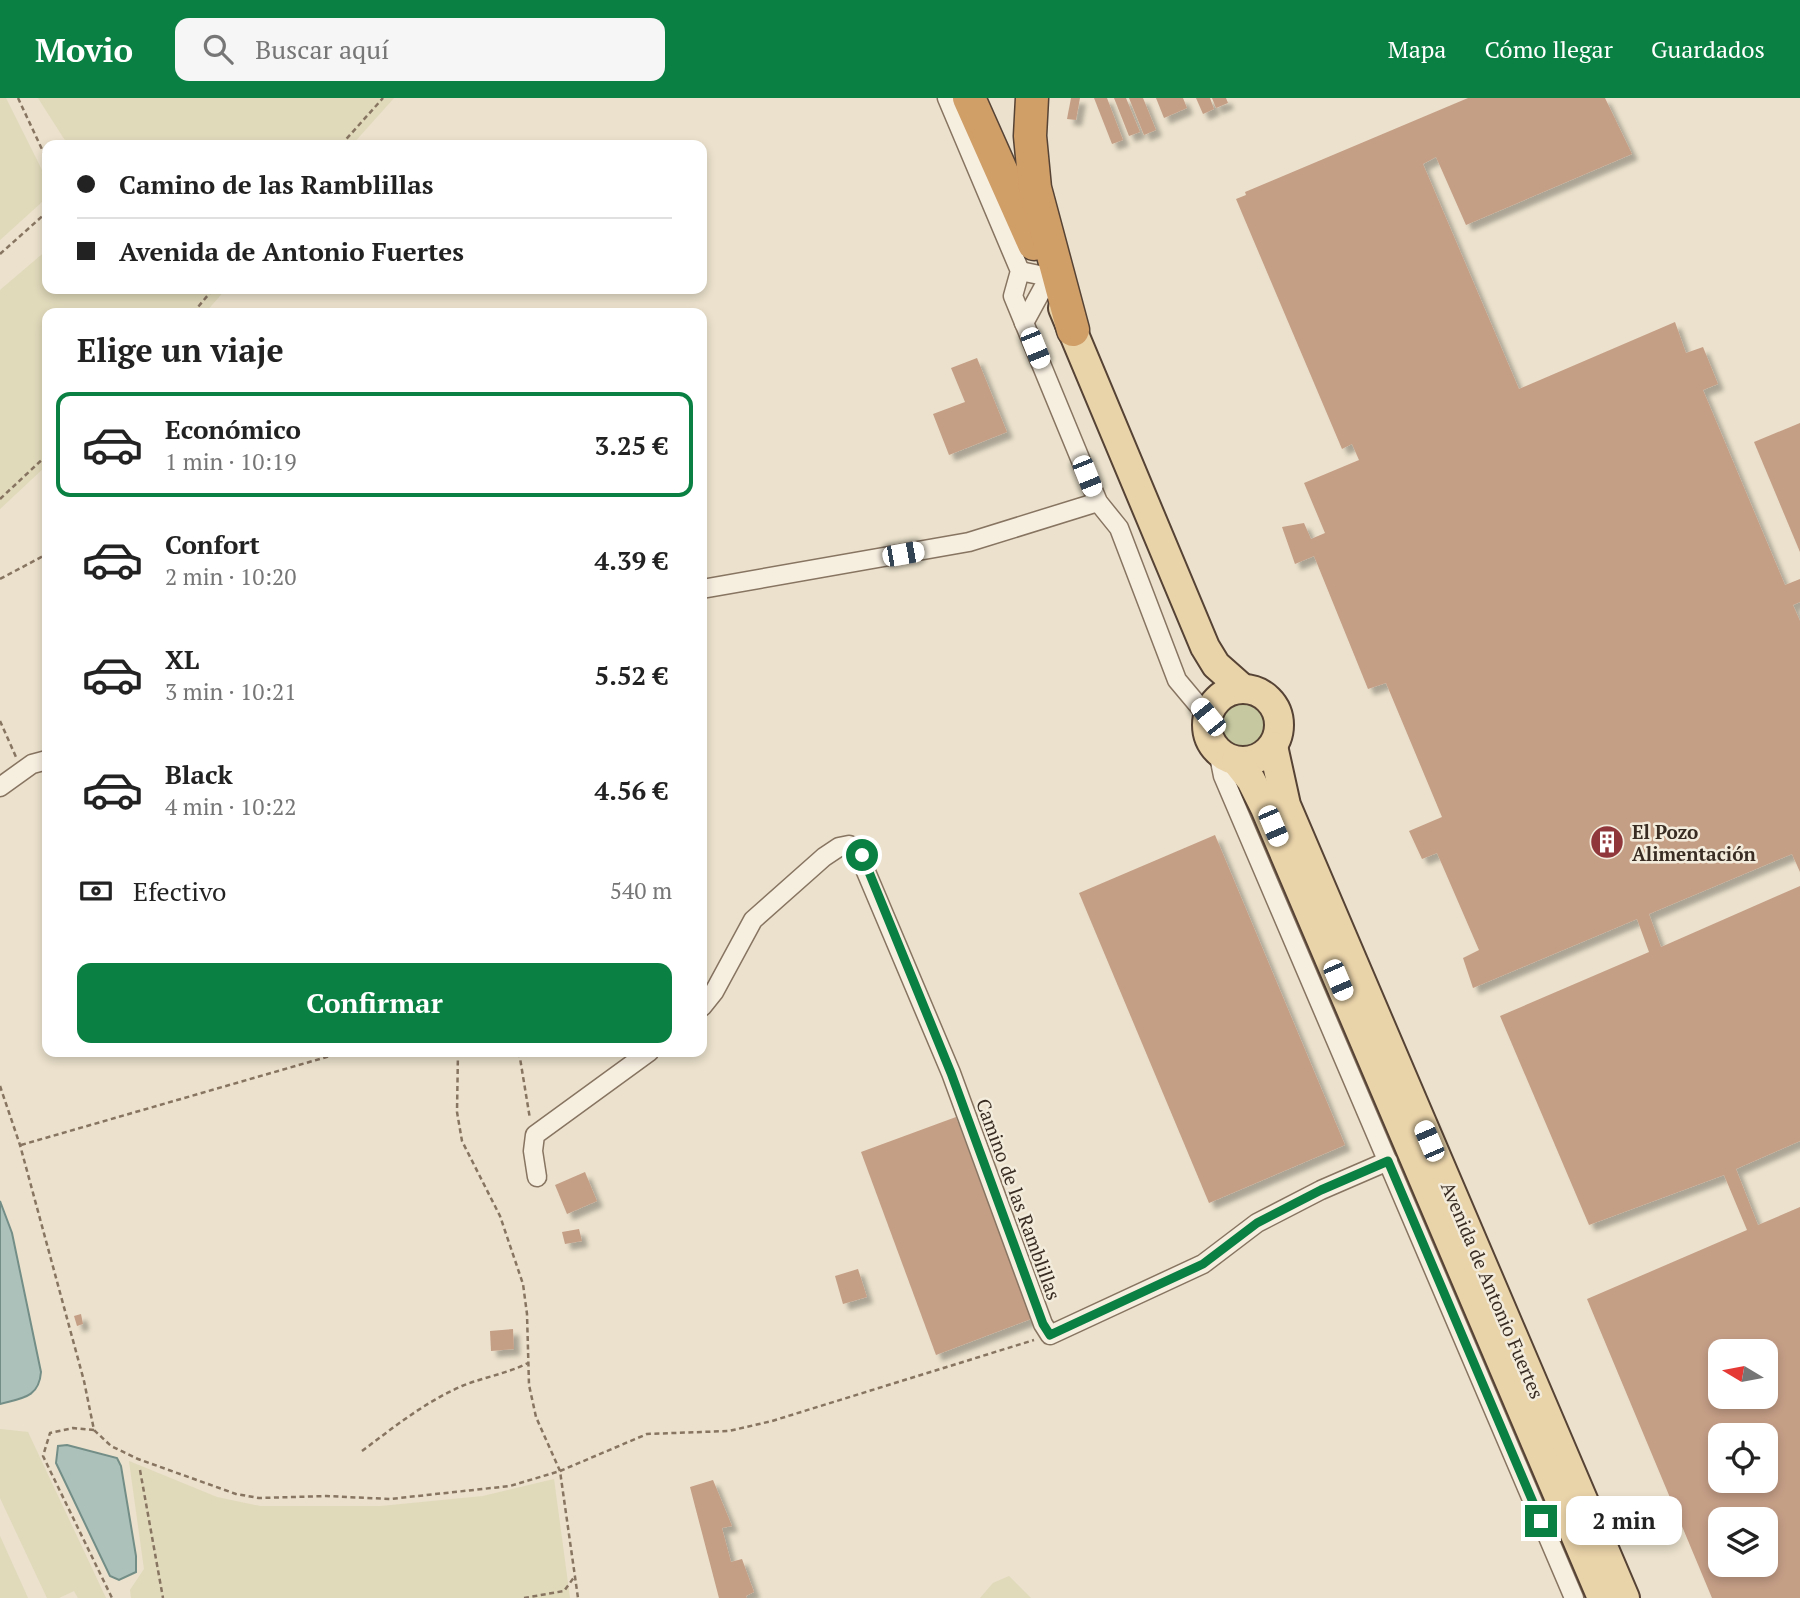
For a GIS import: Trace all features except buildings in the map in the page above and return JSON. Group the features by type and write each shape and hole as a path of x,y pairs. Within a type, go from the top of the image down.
{"highway":[{"path":"972,98 1035,274"},
{"path":"1032,98 1030,136 1035,188 1073,330"}],"main road":[{"path":"1035,274 1073,330 1206,648 1216,665 1242,688 1264,694 1278,713 1280,724 1273,747 1256,759 1227,756 1207,729 1210,711 1206,648"},
{"path":"1210,711 1219,697 1242,688"},
{"name":"Avenida de Antonio Fuertes","path":"1273,747 1286,805 1625,1598"},
{"name":"Avenida de Antonio Fuertes","path":"1227,756 1251,780 1265,808 1602,1598"}],"street":[{"path":"947,98 1035,274 1024,323"},
{"path":"1035,274 1013,296 1098,502 1119,528 1177,680 1210,711"},
{"path":"707,588 969,542 1098,502"},
{"path":"1227,756 1223,776 1574,1598"},
{"path":"0,787 22,771 42,762"},
{"name":"Camino de las Ramblillas","path":"707,1001 753,920 839,847 849,845 862,855 951,1073 1043,1324 1050,1335"},
{"path":"537,1177 533,1151 535,1135 642,1057"},
{"path":"1050,1335 1203,1264 1257,1223 1321,1190 1388,1161"}],"path":[{"path":"18,98 42,149"},
{"path":"345,140 383,98"},
{"path":"0,254 42,216"},
{"path":"197,308 209,294"},
{"path":"0,499 42,460"},
{"path":"0,579 42,557"},
{"path":"0,721 22,771"},
{"path":"20,1145 328,1057"},
{"path":"458,1057 457,1112 461,1141 500,1216 514,1254 527,1314 528,1363 536,1417 560,1471 578,1598"},
{"path":"520,1057 526,1106 535,1135"},
{"path":"0,1086 20,1145 84,1381 94,1430 111,1446 138,1459 236,1494 259,1498 326,1496 390,1499 510,1486 560,1471 647,1434 729,1431 772,1421 994,1355 1050,1335"},
{"path":"362,1451 420,1408 443,1395 465,1385 507,1374 528,1363"},
{"path":"94,1430 73,1428 50,1433 43,1456 112,1598"},
{"path":"140,1470 163,1598"},
{"path":"524,1598 564,1591 575,1576"}],"shaded area":[{"path":"0,98 6,98 42,170 42,202 0,240"},
{"path":"38,98 394,98 356,140 65,140"},
{"path":"42,254 42,294 222,294 209,308 42,308 42,470 0,509 0,290"},
{"path":"0,1429 28,1432 106,1598 78,1598 74,1591 59,1598 47,1598 0,1498"},
{"path":"129,1461 217,1497 260,1506 381,1506 483,1496 554,1479 570,1598 131,1598 130,1590 144,1569"},
{"path":"0,1536 28,1598 0,1598"},
{"path":"1009,1576 1031,1598 980,1598 993,1583"}],"green space":[{"path":"1243,691 1266,701 1276,724 1266,747 1243,757 1220,747 1210,724 1220,701"}],"water":[{"path":"0,1201 12,1233 41,1372 37,1387 28,1396 0,1404"},
{"path":"67,1445 117,1458 121,1466 136,1556 136,1572 119,1580 110,1576 56,1463 58,1446"}],"place":[{"name":"El Pozo Alimentación","path":"1607,842"}],"route":[{"path":"862,855 951,1073 1043,1324 1050,1335 1203,1264 1257,1223 1321,1190 1388,1161 1541,1521"}]}
